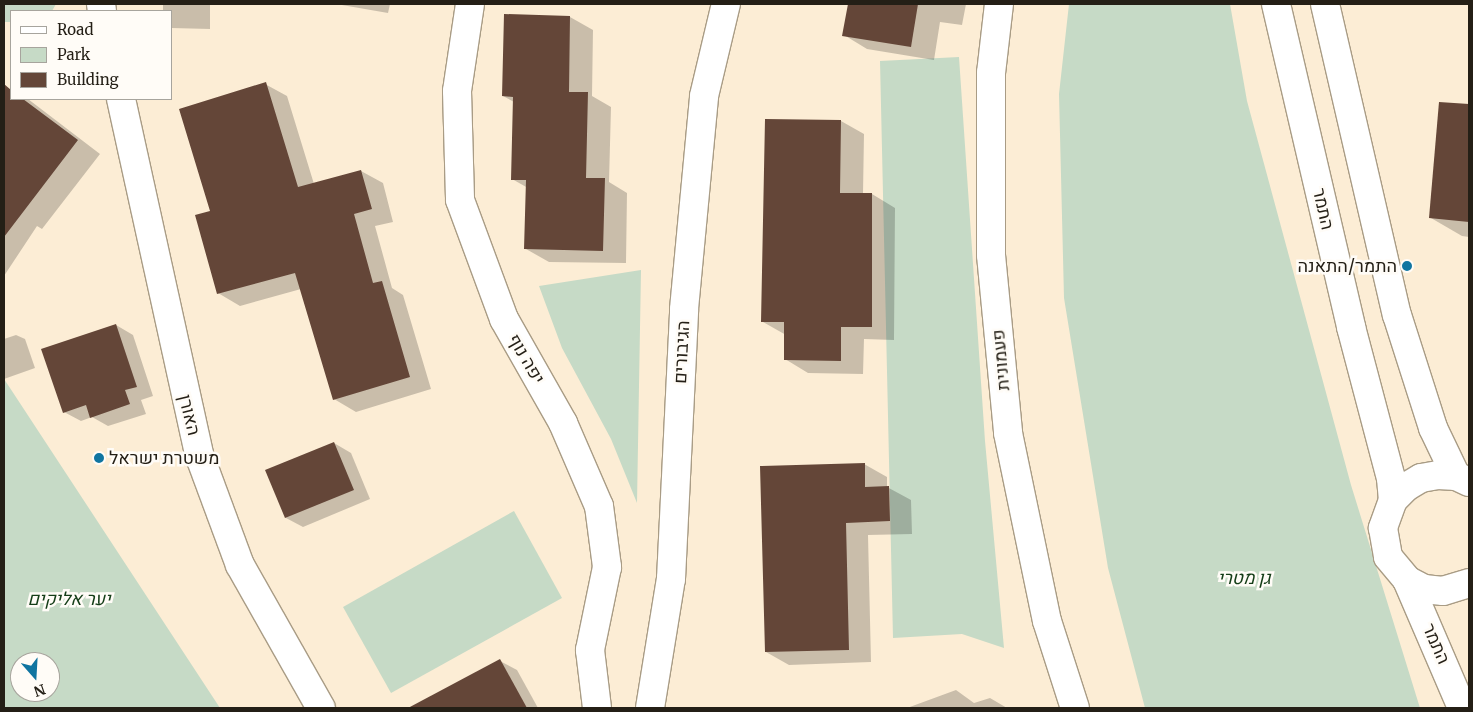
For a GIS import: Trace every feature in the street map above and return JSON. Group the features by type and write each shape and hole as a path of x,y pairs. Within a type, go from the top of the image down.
{"street":[{"name":"יפה נוף","path":"470,4 457,91 460,200 504,319 563,423 599,506 607,567 590,650 597,708"},
{"name":"הגיבורים","path":"648,706 671,578 684,309 704,96 726,4"},
{"name":"פעמונית","path":"999,4 991,73 991,255 1008,433 1048,621 1075,708"},
{"name":"התמר","path":"1276,4 1351,327 1386,455 1393,500"},
{"path":"1325,4 1397,315 1433,428 1465,480"},
{"name":"האורן","path":"121,100 200,457 240,565 321,708"},
{"path":"1465,480 1438,475 1421,478 1393,500 1383,528 1384,543 1392,564 1407,580 1424,588 1442,591 1469,583"},
{"name":"התמר","path":"1407,580 1462,708"}],"green space":[{"path":"4,4 56,4 53,10 10,10 10,22 4,22"},
{"name":"גן מטרי","path":"1069,4 1230,4 1247,101 1351,485 1420,708 1145,708 1108,568 1064,298 1059,94"},
{"path":"959,57 985,441 1004,648 962,634 893,638 880,61"},
{"path":"641,270 637,503 611,439 562,348 539,286"},
{"name":"יער אליקים","path":"4,379 220,708 4,708"},
{"path":"514,511 562,598 391,693 343,607"}],"building":[{"path":"848,4 918,4 911,47 842,36"},
{"path":"504,14 570,16 569,92 588,92 586,178 605,178 603,251 524,249 526,180 511,180 513,97 502,96"},
{"path":"266,82 298,187 361,170 372,209 354,214 373,283 382,281 410,377 333,400 295,273 217,294 195,215 210,211 179,109"},
{"path":"4,84 10,89 10,100 24,100 78,140 4,237"},
{"path":"1439,102 1469,104 1469,222 1429,218"},
{"path":"765,119 841,120 840,193 872,193 872,327 841,327 841,361 784,360 784,322 761,322"},
{"path":"116,324 137,387 125,390 130,404 90,418 86,405 63,413 41,349"},
{"path":"334,442 354,490 285,518 265,470"},
{"path":"865,463 865,487 889,486 890,521 846,523 849,650 765,652 760,466"},
{"path":"500,659 527,708 408,708"}],"place":[{"name":"התמר/התאנה","path":"1407,266"},
{"name":"משטרת ישראל","path":"99,458"}]}
